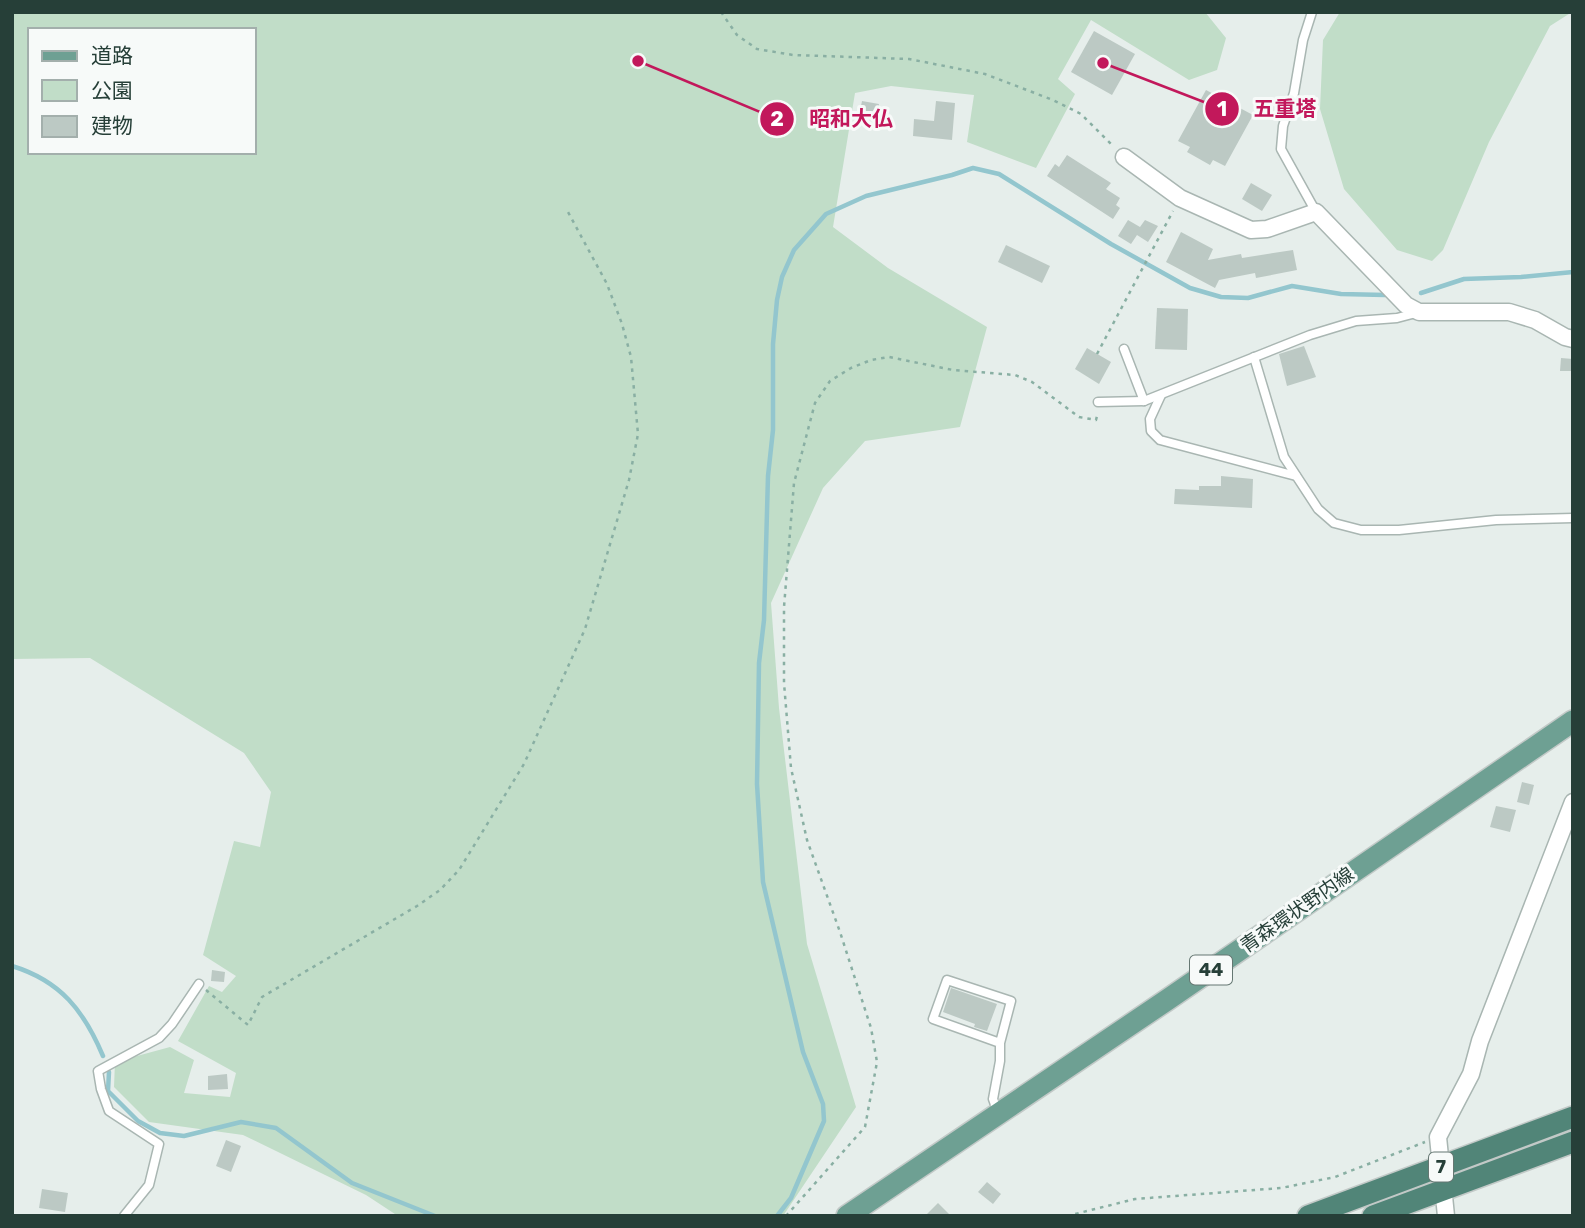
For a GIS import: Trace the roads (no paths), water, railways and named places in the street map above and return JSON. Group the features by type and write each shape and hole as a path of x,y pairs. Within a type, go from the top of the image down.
{"highway":[{"name":"7","path":"1308,1216 1573,1117"},
{"name":"7","path":"1373,1216 1573,1142"}],"main road":[{"name":"青森環状野内線","path":"847,1216 1573,721"}],"street":[{"path":"1125,157 1180,198 1251,230 1267,229 1316,212 1406,305 1419,312 1508,312 1535,320 1564,337 1573,339"},
{"path":"1446,1216 1438,1137 1471,1074 1480,1041 1573,802"}],"lane":[{"path":"1312,12 1303,40 1294,93 1283,126 1280,149 1316,212"},
{"path":"1098,402 1144,401 1310,335 1356,321 1397,318 1419,312"},
{"path":"1124,349 1144,401"},
{"path":"1254,357 1284,457 1318,509 1334,523 1360,530 1399,530 1496,520 1573,518"},
{"path":"1161,395 1150,419 1151,431 1160,440 1296,476"},
{"path":"999,1114 993,1099 1000,1061 1000,1043 1011,1001 947,980 933,1019 1000,1043"},
{"path":"124,1216 149,1185 159,1144 109,1111 98,1071 159,1038 172,1024 199,984"}],"waterway":[{"path":"777,1216 791,1198 824,1121 823,1104 803,1052 763,882 757,784 759,663 764,620 768,476 773,430 773,344 782,277 794,250 826,214 866,196 973,168 999,174 1111,244 1190,288 1221,297 1248,298 1292,286 1341,294 1385,295"},
{"path":"1421,293 1464,279 1573,272"},
{"path":"12,966 44,980 69,1000 88,1025 103,1056"},
{"path":"109,1072 108,1091 138,1121 160,1133 184,1136 241,1122 276,1128 352,1183 435,1216"}],"place":[{"name":"昭和大仏","path":"638,61"},
{"name":"五重塔","path":"1103,63"}]}
